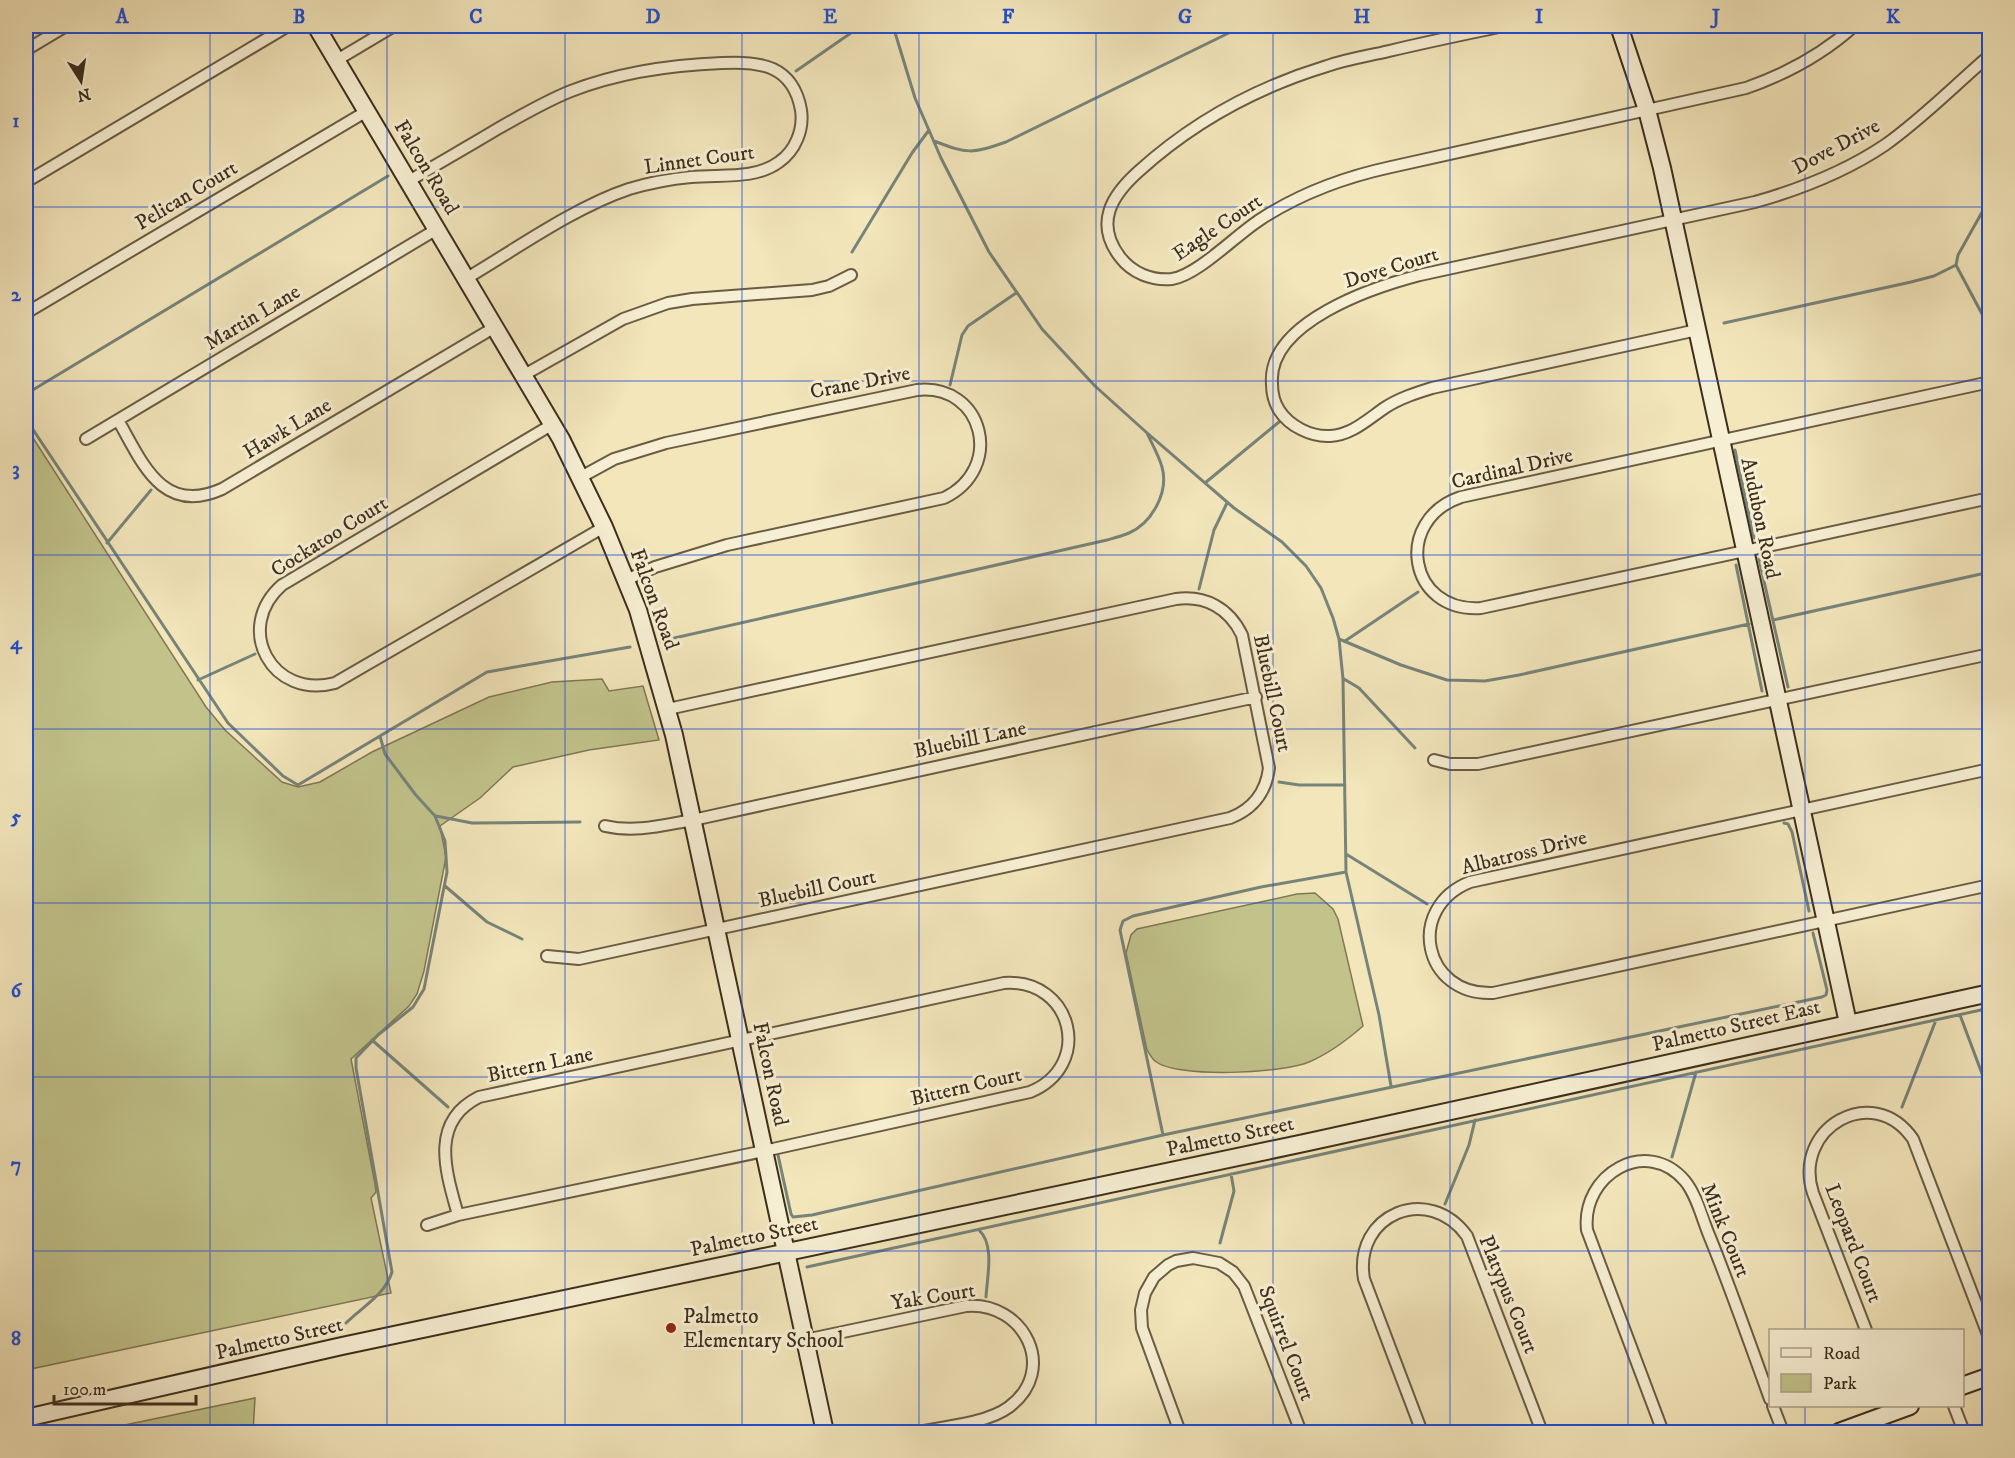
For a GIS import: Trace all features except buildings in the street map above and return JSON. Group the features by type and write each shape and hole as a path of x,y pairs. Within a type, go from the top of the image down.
{"street":[{"path":"26,50 66,26"},
{"path":"26,182 288,26"},
{"name":"Falcon Road","path":"316,26 553,424 581,477 626,580 668,709 825,1432"},
{"path":"337,60 394,26"},
{"name":"Eagle Court","path":"1504,26 1326,66 1254,94 1207,120 1149,162 1117,193 1112,201 1108,218 1110,236 1116,252 1128,266 1142,274 1165,279 1181,277 1195,270 1267,215 1329,184 1391,166 1647,110"},
{"name":"Audubon Road","path":"1619,26 1647,110 1673,221 1848,1023"},
{"path":"1647,110 1739,90 1774,77 1814,56 1854,26"},
{"name":"Dove Drive","path":"1673,221 1755,202 1827,177 1891,141 1989,55"},
{"name":"Linnet Court","path":"409,181 540,105 571,91 634,72 698,64 751,62 776,71 787,79 794,90 801,110 800,130 792,149 777,164 753,173 675,179 630,189 583,209 466,278"},
{"name":"Pelican Court","path":"26,313 367,111"},
{"name":"Dove Court","path":"1673,221 1420,275 1360,294 1328,310 1306,325 1281,350 1272,373 1272,392 1279,409 1296,426 1307,432 1331,436 1354,429 1402,399 1432,388 1697,330"},
{"name":"Martin Lane","path":"86,439 437,229"},
{"path":"524,375 623,320 653,308 692,299 812,290 829,286 851,275"},
{"name":"Hawk Lane","path":"118,420 147,471 158,484 181,495 206,495 222,489 495,327"},
{"name":"Cardinal Drive","path":"1989,382 1453,500 1439,508 1424,526 1417,549 1418,567 1425,583 1438,597 1454,605 1472,608 1534,597 1989,498"},
{"name":"Crane Drive","path":"581,477 614,459 666,443 917,390 929,390 953,397 968,409 976,422 981,440 976,467 966,482 944,498 727,545 656,567 626,580"},
{"name":"Cockatoo Court","path":"553,424 282,585 266,604 260,620 260,637 264,653 279,673 294,682 318,686 335,683 604,527"},
{"name":"Bluebill Court","path":"548,956 579,959 1238,815 1258,799 1268,776 1269,759 1242,635 1234,621 1215,605 1200,599 1184,598 668,709"},
{"path":"1434,760 1450,764 1478,765 1989,654"},
{"name":"Bluebill Lane","path":"605,826 619,830 639,830 693,820 1256,697"},
{"name":"Albatross Drive","path":"1989,769 1463,885 1444,898 1436,911 1429,933 1431,950 1438,967 1450,980 1466,990 1493,993 1989,885"},
{"name":"Bittern Court","path":"427,1225 458,1215 764,1151 1038,1089 1052,1079 1066,1057 1069,1040 1067,1023 1055,1002 1043,991 1012,982 740,1040"},
{"name":"Palmetto Street East","path":"1493,1102 1989,993"},
{"name":"Bittern Lane","path":"458,1215 446,1163 445,1142 448,1128 456,1115 472,1101 479,1097 740,1040"},
{"name":"Palmetto Street","path":"26,1419 342,1346 1493,1102"},
{"name":"Leopard Court","path":"1866,1329 1813,1193 1809,1176 1813,1150 1821,1135 1841,1119 1865,1112 1889,1117 1903,1126 1913,1139 1989,1340"},
{"name":"Mink Court","path":"1664,1432 1587,1230 1587,1212 1597,1186 1610,1173 1626,1165 1649,1162 1665,1166 1689,1186 1769,1396"},
{"name":"Platypus Court","path":"1422,1432 1364,1279 1363,1270 1364,1252 1375,1229 1396,1213 1414,1209 1432,1210 1448,1217 1467,1236 1542,1432"},
{"name":"Squirrel Court","path":"1180,1432 1144,1337 1140,1310 1145,1293 1154,1277 1176,1261 1193,1258 1219,1263 1233,1272 1244,1286 1301,1432"},
{"name":"Yak Court","path":"805,1340 966,1306 990,1308 1012,1319 1027,1338 1032,1355 1028,1383 1018,1399 995,1415 917,1432"},
{"path":"1964,1385 1989,1376"},
{"path":"1773,1407 1783,1432"},
{"path":"1842,1432 1899,1407"},
{"path":"1954,1407 1964,1432"}],"green space":[{"path":"26,427 206,707 225,730 282,782 298,787 320,782 372,752 489,697 552,682 602,679 609,691 643,686 659,740 589,750 513,767 480,798 440,826 446,857 424,971 417,994 409,1006 351,1059 375,1184 376,1192 371,1198 391,1293 26,1370"},
{"path":"1315,893 1333,909 1338,919 1363,1026 1316,1059 1296,1066 1255,1071 1207,1072 1167,1067 1154,1060 1147,1050 1126,953 1131,935 1137,929 1297,894"},
{"path":"255,1398 253,1432 91,1432"}],"waterway":[{"path":"796,71 861,26"},
{"path":"893,26 915,98 941,158 989,252 1042,329 1095,386 1146,432 1234,508 1282,542 1306,566 1321,588 1339,639 1343,679 1346,872 1379,1015 1391,1086"},
{"path":"934,141 970,151 1006,142 1243,26"},
{"path":"852,252 912,153 929,130"},
{"path":"26,394 388,176"},
{"path":"1990,198 1958,255 1956,265 1990,329"},
{"path":"1724,323 1911,282 1934,276 1956,265"},
{"path":"950,385 962,335 968,326 1016,293"},
{"path":"26,419 228,723 283,776 298,785 487,672 630,647"},
{"path":"1205,483 1279,422"},
{"path":"661,641 1107,540 1129,533 1145,522 1157,506 1163,486 1162,467 1147,433"},
{"path":"1735,450 1754,538"},
{"path":"107,543 151,490"},
{"path":"1199,589 1214,530 1227,503"},
{"path":"1759,559 1788,687"},
{"path":"1736,565 1762,691"},
{"path":"1773,620 1990,572"},
{"path":"1345,641 1418,592"},
{"path":"1339,639 1401,665 1447,680 1485,681 1749,624"},
{"path":"198,680 255,654"},
{"path":"1344,679 1359,688 1415,748"},
{"path":"346,1323 379,1294 392,1272 356,1058 378,1035 413,1007 424,989 447,872 445,841 435,816 385,754 380,736"},
{"path":"1279,782 1299,785 1345,785"},
{"path":"436,816 472,823 580,822"},
{"path":"1784,823 1788,824 1792,832 1809,911"},
{"path":"1346,854 1427,904"},
{"path":"1163,1135 1120,930 1123,921 1133,916 1261,887 1346,872"},
{"path":"445,886 487,922 522,939"},
{"path":"778,1155 791,1214 793,1217 812,1215 1163,1135 1822,997 1826,995 1827,990 1813,933"},
{"path":"807,1267 1990,1008"},
{"path":"1960,1015 1990,1095"},
{"path":"1902,1107 1936,1020"},
{"path":"372,1040 448,1107"},
{"path":"1672,1157 1696,1072"},
{"path":"1445,1204 1469,1145 1475,1120"},
{"path":"1220,1243 1234,1191 1231,1174"},
{"path":"979,1230 984,1236 989,1253 986,1297"},
{"path":"369,1432 371,1430 372,1432"}],"place":[{"name":"Palmetto Elementary School","path":"671,1328"}]}
